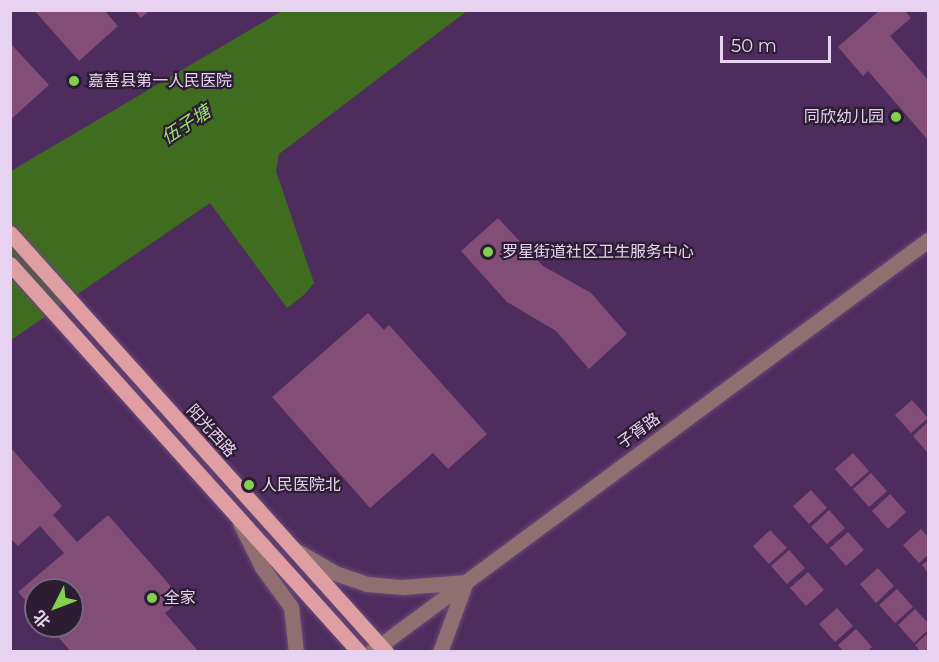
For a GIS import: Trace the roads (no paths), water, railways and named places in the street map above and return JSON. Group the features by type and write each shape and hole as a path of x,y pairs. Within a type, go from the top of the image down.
{"main road":[{"name":"阳光西路","path":"10,233 295,549 379,649"},
{"path":"10,264 359,651"}],"street":[{"name":"子胥路","path":"379,649 928,240"},
{"path":"239,520 262,567 291,607 296,651"},
{"path":"295,549 335,573 367,584 403,587 466,582 440,651"}],"water":[{"name":"伍子塘","path":"282,11 467,11 279,154 276,171 314,283 305,294 287,308 210,203 11,340 11,171"}],"place":[{"name":"嘉善县第一人民医院","path":"74,81"},
{"name":"同欣幼儿园","path":"896,117"},
{"name":"罗星街道社区卫生服务中心","path":"488,252"},
{"name":"人民医院北","path":"249,485"},
{"name":"全家","path":"152,598"}]}
